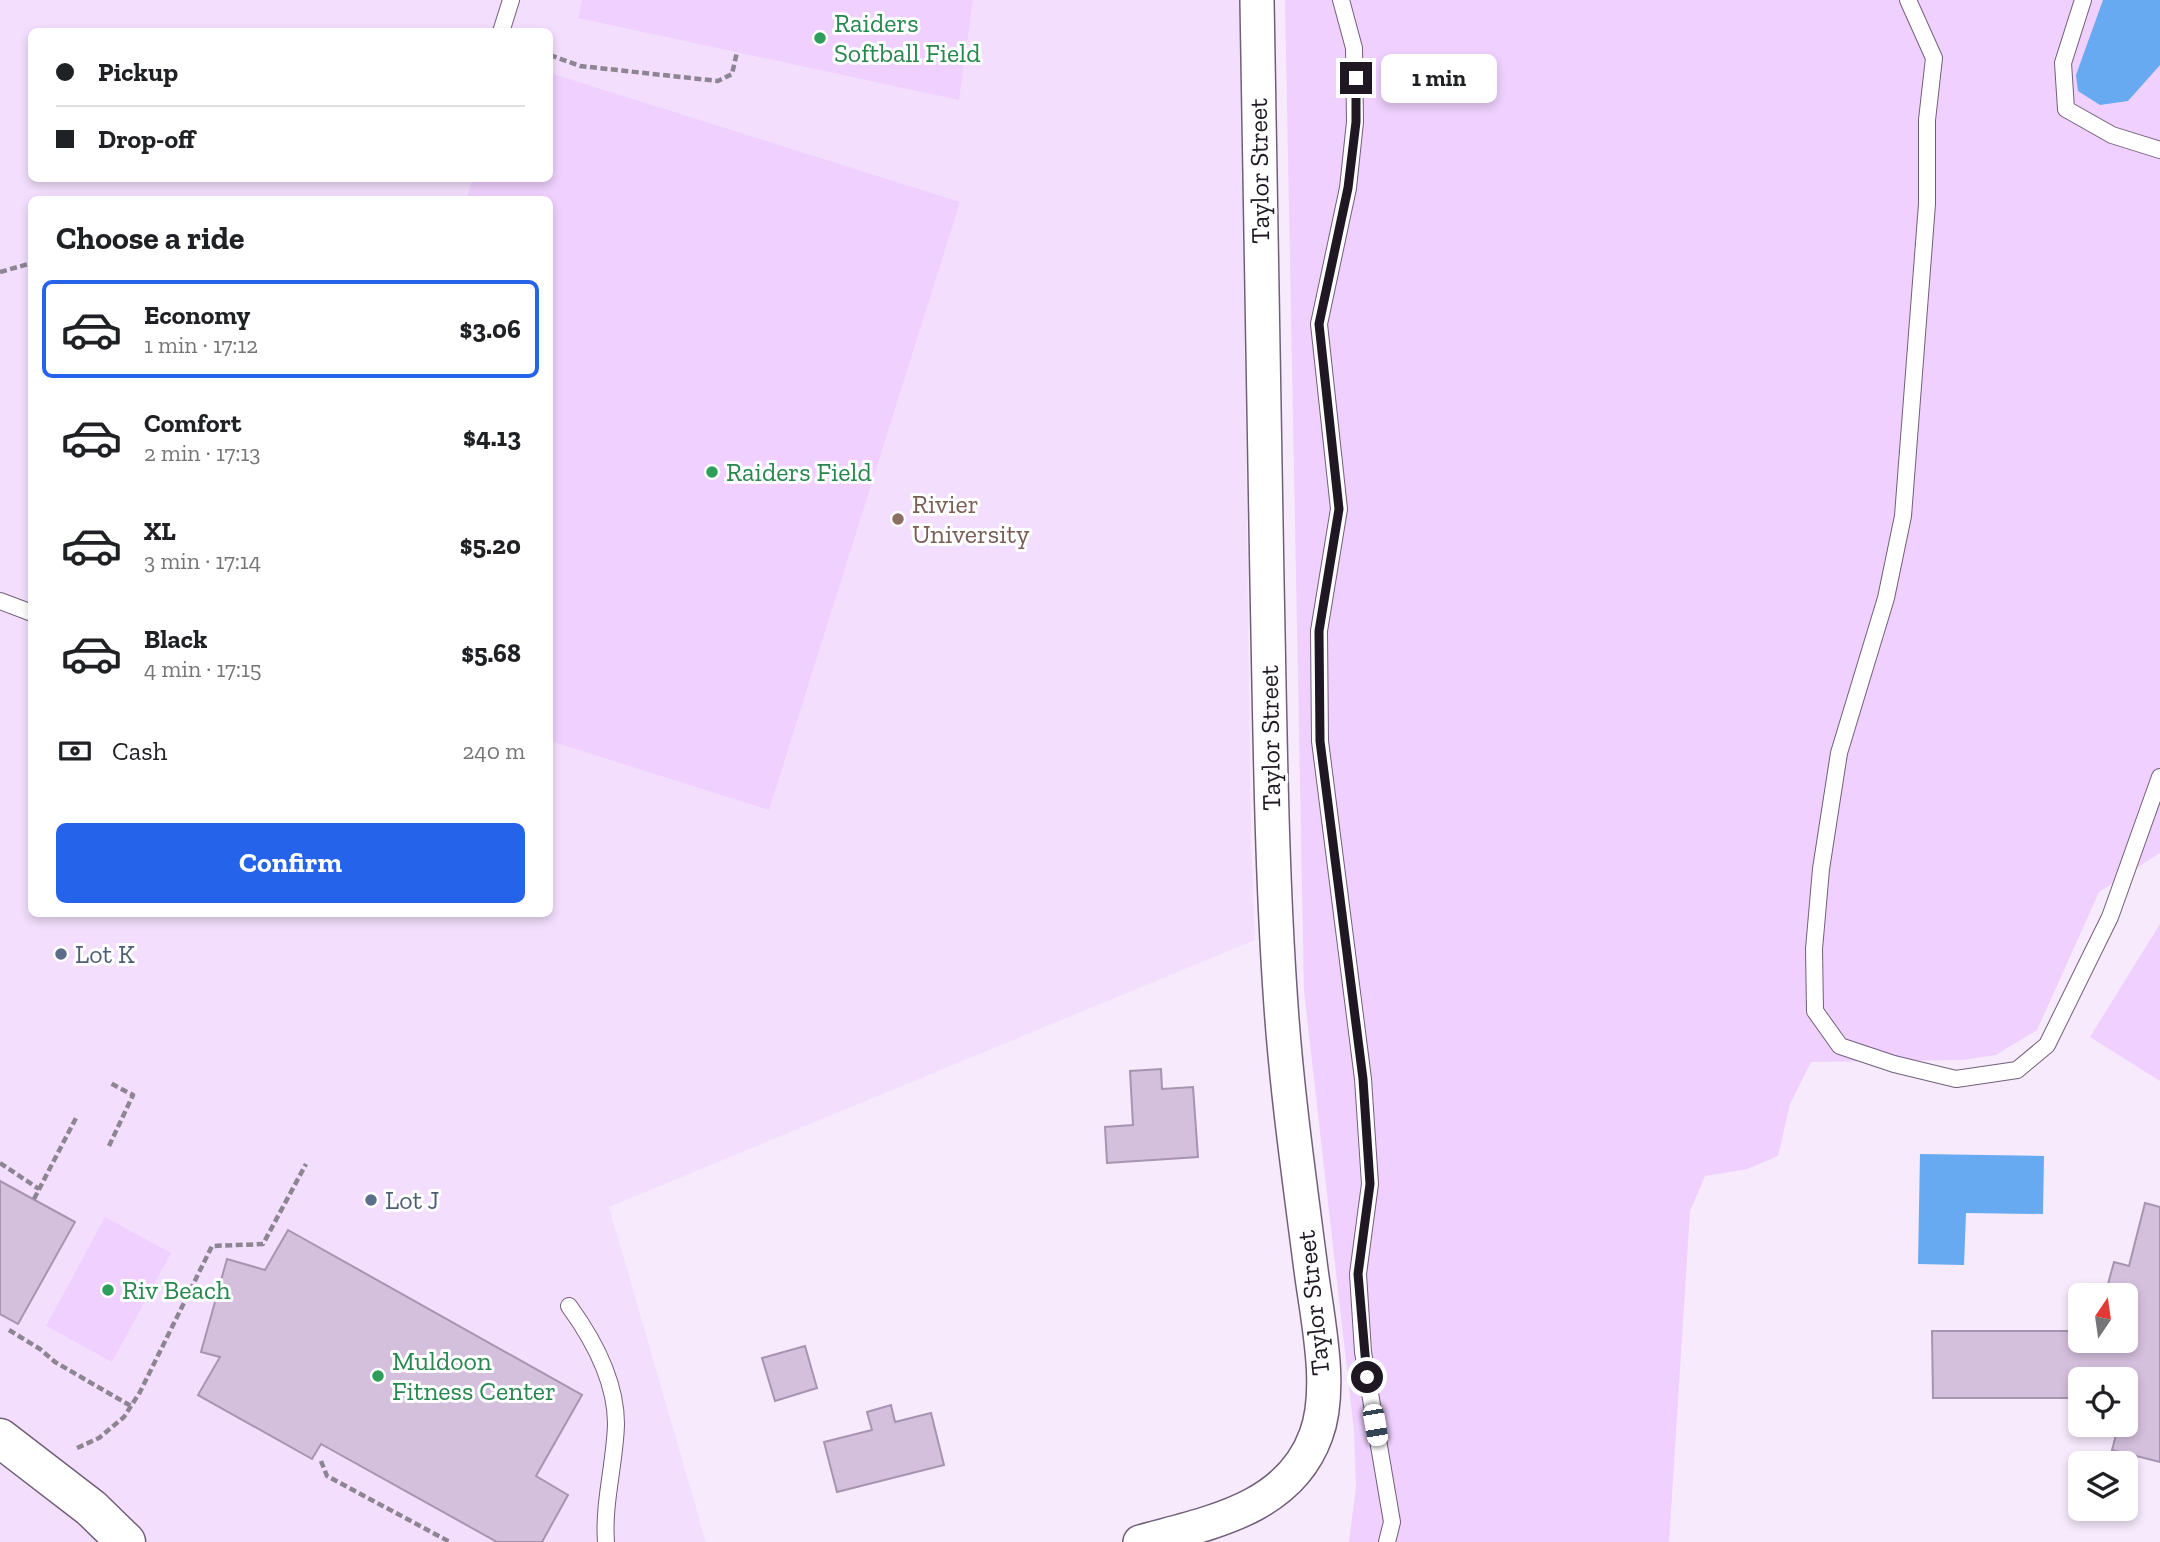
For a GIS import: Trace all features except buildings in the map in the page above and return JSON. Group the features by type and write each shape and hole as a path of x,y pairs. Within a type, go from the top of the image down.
{"street":[{"name":"Taylor Street","path":"1140,1542 1224,1519 1255,1505 1300,1469 1318,1432 1322,1410 1322,1368 1287,1079 1273,858 1257,0"},
{"path":"0,1438 83,1501 126,1542"}],"lane":[{"path":"501,28 511,0"},
{"path":"1341,0 1354,48 1356,122 1348,188 1319,324 1339,509 1319,631 1320,741 1363,1079 1370,1184 1358,1274 1363,1352 1392,1522 1387,1542"},
{"path":"1908,0 1934,58 1927,120 1927,204 1903,516 1886,598 1839,753 1821,869 1815,949 1815,1011 1840,1046 1894,1065 1956,1079 2017,1070 2047,1045 2110,917 2160,777"},
{"path":"2082,0 2063,63 2066,109 2112,135 2160,150"},
{"path":"0,601 28,612"},
{"path":"569,1306 598,1354 611,1386 616,1422 606,1542"}],"path":[{"path":"553,56 580,66 718,81 732,74 737,52"},
{"path":"0,272 28,264"},
{"path":"108,1146 133,1095 110,1083"},
{"path":"34,1199 76,1118"},
{"path":"0,1163 39,1189"},
{"path":"66,1453 99,1438 124,1417 212,1246 263,1244 306,1164"},
{"path":"9,1330 40,1349 55,1363 131,1406"},
{"path":"321,1461 327,1476 450,1542"}],"shaded area":[{"name":"Rivier University","path":"0,0 1240,0 1251,838 1255,940 609,1207 706,1542 0,1542"},
{"name":"Raiders Softball Field","path":"582,0 973,0 959,100 578,18"},
{"path":"1285,0 2160,0 2160,853 2099,892 2037,1030 1996,1055 1962,1060 1811,1062 1790,1104 1778,1156 1747,1169 1705,1176 1690,1211 1669,1542 1349,1542 1356,1487 1354,1431 1304,991"},
{"name":"Raiders Field","path":"553,74 960,202 769,810 553,742 553,196 467,196 472,182 553,182"},
{"path":"2160,924 2160,1081 2090,1037"},
{"name":"Riv Beach","path":"105,1217 171,1253 112,1362 46,1326"}],"water":[{"path":"2103,0 2160,0 2160,65 2128,101 2100,105 2078,91 2076,75"},
{"path":"1920,1154 2044,1156 2043,1214 1966,1213 1964,1265 1918,1264"}],"place":[{"name":"Raiders Softball Field","path":"820,38"},
{"name":"Raiders Field","path":"712,472"},
{"name":"Rivier University","path":"898,519"},
{"name":"Lot K","path":"61,954"},
{"name":"Lot J","path":"371,1200"},
{"name":"Riv Beach","path":"108,1290"},
{"name":"Muldoon Fitness Center","path":"378,1376"}],"route":[{"path":"1356,78 1356,122 1348,188 1319,324 1339,509 1319,631 1320,741 1363,1079 1370,1184 1358,1274 1367,1377"}]}
